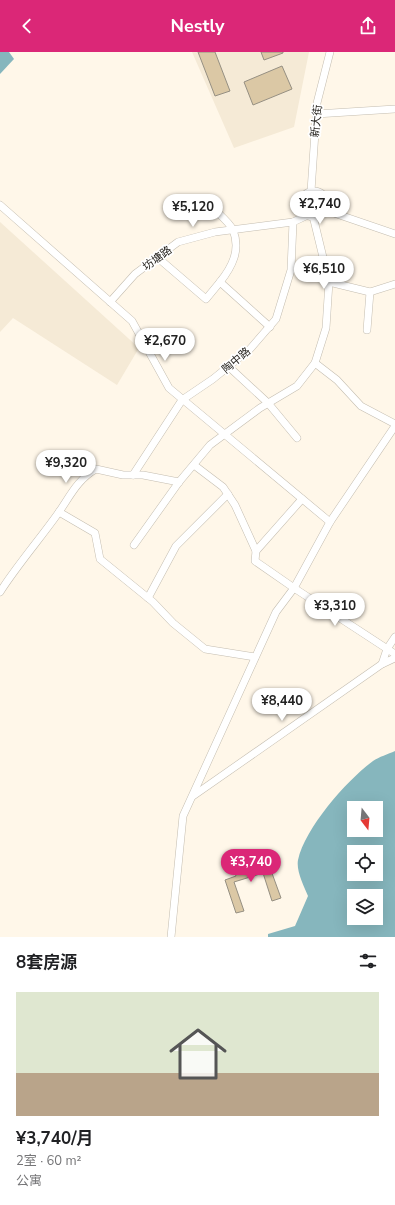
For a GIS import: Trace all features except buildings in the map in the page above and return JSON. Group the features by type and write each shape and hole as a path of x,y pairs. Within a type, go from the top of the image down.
{"street":[{"name":"新大街","path":"311,191 317,103 330,52"},
{"path":"316,114 395,109"},
{"path":"311,191 321,192 327,200 325,210 318,216 310,215 304,211 302,202 303,197 311,191"},
{"path":"0,205 132,321 169,388 330,522"},
{"path":"157,257 206,299 229,271 237,254 233,229 214,209"},
{"path":"325,210 395,234"},
{"path":"134,545 179,482 210,445 223,434 268,403 297,386 315,363 326,328 329,282 310,215"},
{"name":"坊塘路","path":"110,302 135,274 178,242 215,232 293,222 310,215"},
{"name":"陶中路","path":"133,475 182,400 250,349 276,319 291,270 293,222"},
{"path":"220,282 270,327"},
{"path":"329,282 370,292 395,284"},
{"path":"366,330 370,292"},
{"path":"171,937 183,816 276,612 294,588 330,522 393,435 395,425 361,406 337,380 315,363"},
{"path":"228,366 268,403 297,438"},
{"path":"194,465 223,487 228,494 235,505 256,551 256,561 294,588 395,654"},
{"path":"0,592 15,569 59,512 75,488 88,474 96,469 123,475 143,475 179,482"},
{"path":"148,598 176,546 228,494"},
{"path":"256,551 302,499"},
{"path":"59,512 95,533 100,558 148,598 173,623 205,649 255,656"},
{"path":"382,664 387,649 395,637"},
{"path":"193,796 382,664 395,658"}],"shaded area":[{"path":"192,52 309,52 294,127 234,148"},
{"path":"0,222 139,348 117,385 13,318 0,332"}],"water":[{"path":"0,52 9,52 14,59 0,74"},
{"path":"395,751 395,937 268,937 268,934 295,926 308,896 299,874 298,860 302,847 309,834 328,806 340,792 363,769 375,760"}]}
